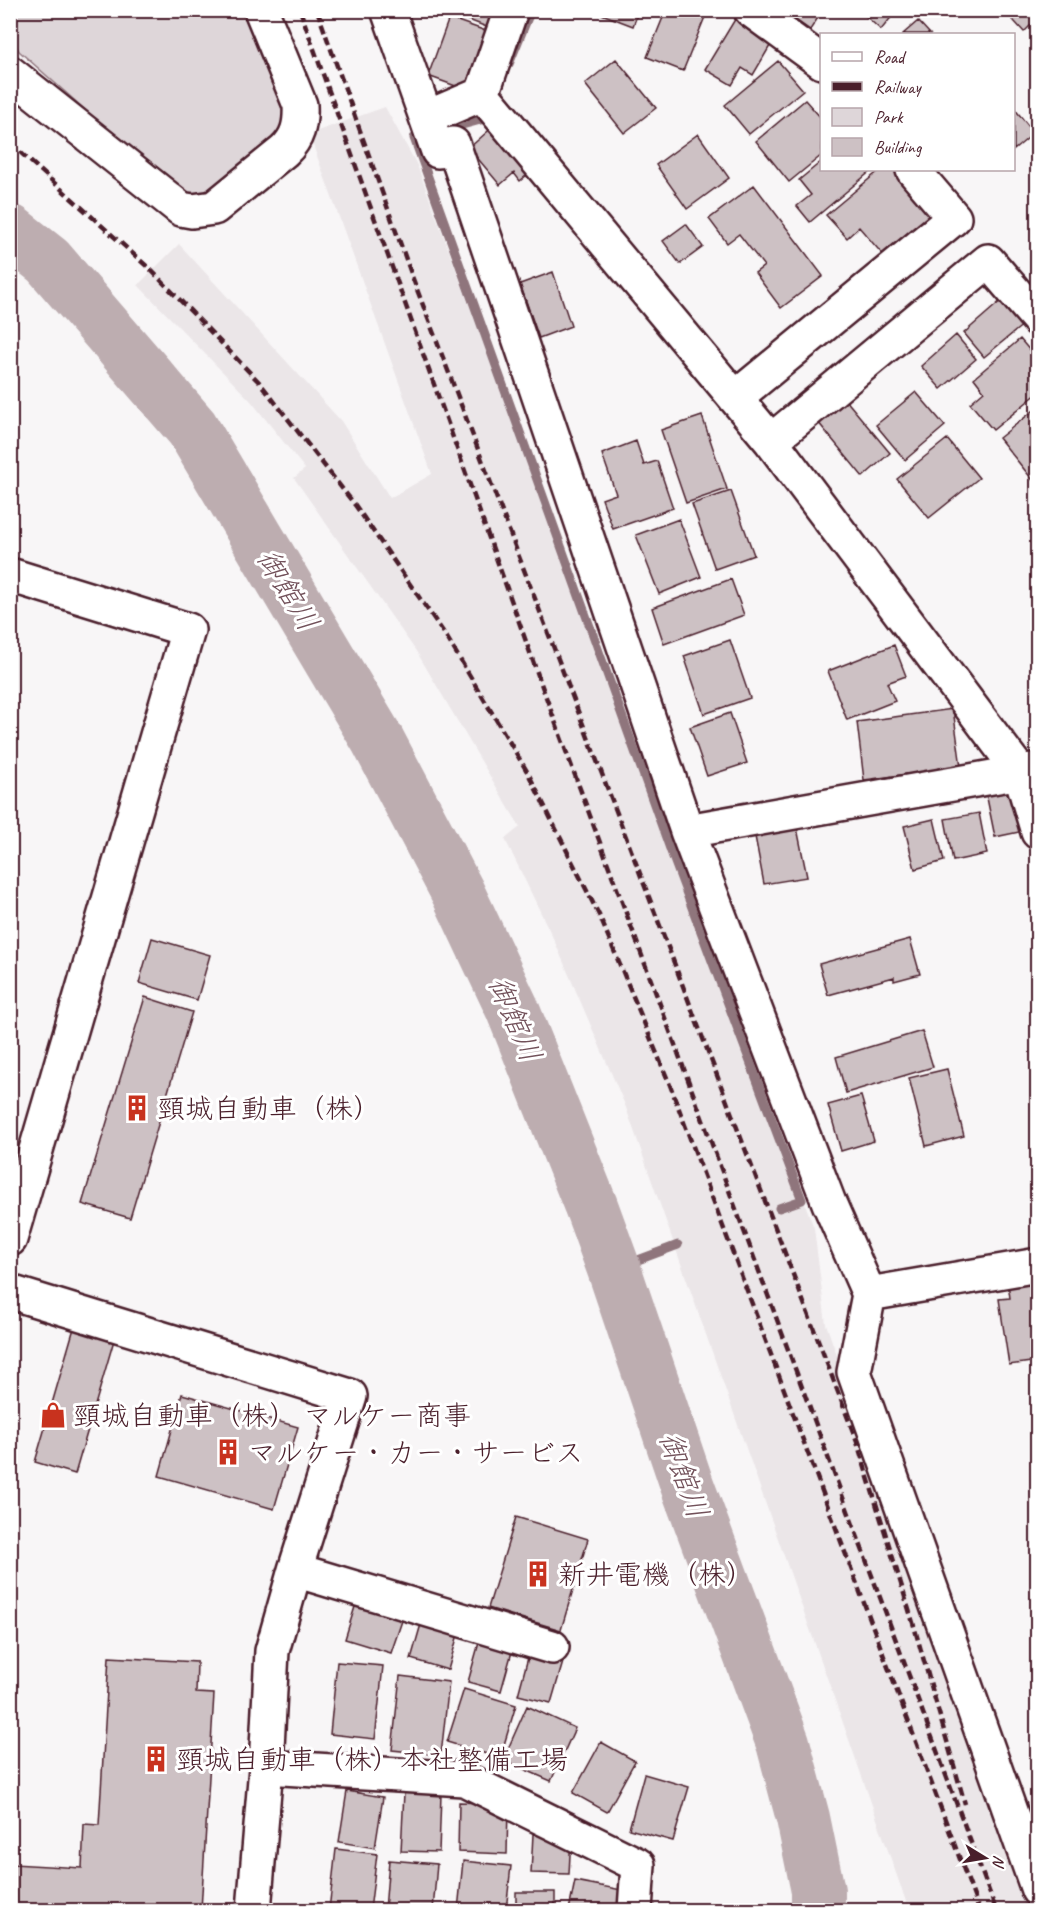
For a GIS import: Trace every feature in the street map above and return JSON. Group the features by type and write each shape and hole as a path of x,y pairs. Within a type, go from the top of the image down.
{"street":[{"path":"10,73 181,209 192,212 203,211 214,208 275,158 291,144 298,133 301,119 300,105 261,10"},
{"path":"388,10 428,117 438,151 453,144 687,831 829,1203 869,1294 854,1372 1027,1826 1038,1890"},
{"path":"428,117 482,94 511,10"},
{"path":"751,10 820,61"},
{"path":"482,94 771,441 1029,770 1038,832"},
{"path":"735,398 954,218 915,171"},
{"path":"771,441 988,261 1038,319"},
{"path":"10,575 188,630 10,1239"},
{"path":"687,831 1029,770"},
{"path":"869,1294 1038,1265"},
{"path":"10,1292 350,1396 295,1570 273,1651 255,1911"},
{"path":"295,1570 552,1647"},
{"path":"266,1767 464,1779 638,1865 635,1911"}],"shaded area":[{"path":"385,107 417,165 814,1228 826,1324 1031,1910 909,1910 625,1105 554,940 505,839 520,827 418,654 294,478 305,469 251,401 138,285 179,244 341,421 390,498 432,474 309,134"}],"green space":[{"path":"11,11 250,11 285,102 283,131 219,191 200,197 180,194 19,51 11,36"}],"building":[{"path":"454,10 500,10 492,29 453,14"},
{"path":"600,10 639,10 633,26 599,13"},
{"path":"666,10 707,12 683,71 647,57"},
{"path":"798,10 823,10 810,30 793,18"},
{"path":"859,10 897,10 881,30"},
{"path":"1004,10 1038,10 1038,18 1024,32"},
{"path":"740,11 777,34 753,75 742,68 732,85 705,69"},
{"path":"449,18 486,31 464,89 428,76"},
{"path":"918,21 929,33 904,33"},
{"path":"616,59 656,108 624,133 585,84"},
{"path":"778,61 803,90 749,134 725,105"},
{"path":"805,100 820,117 820,157 789,182 756,141"},
{"path":"1015,109 1034,133 1015,149"},
{"path":"496,124 534,169 520,181 514,173 500,185 469,148"},
{"path":"698,134 729,178 687,209 656,165"},
{"path":"820,163 820,171 871,171 810,222 797,206 811,195 799,180"},
{"path":"879,171 899,171 934,213 884,256 859,227 847,238 826,215"},
{"path":"754,185 823,276 781,308 755,273 764,266 739,234 727,243 709,219"},
{"path":"686,224 703,247 680,264 663,241"},
{"path":"553,272 571,326 539,338 520,284"},
{"path":"1003,299 1024,324 984,357 964,333"},
{"path":"956,335 976,359 941,389 921,366"},
{"path":"1020,339 1038,360 1038,393 993,430 970,403 984,391 974,378"},
{"path":"916,392 945,426 905,460 876,425"},
{"path":"845,399 890,453 863,477 818,422"},
{"path":"1038,407 1038,483 1036,484 999,438"},
{"path":"702,416 727,489 686,503 661,430"},
{"path":"947,439 979,478 929,518 897,479"},
{"path":"636,441 644,465 657,461 673,508 613,529 602,499 616,494 602,454"},
{"path":"731,491 754,555 715,569 692,504"},
{"path":"679,519 701,577 659,594 636,535"},
{"path":"731,579 744,615 664,644 652,608"},
{"path":"730,640 750,698 704,714 684,656"},
{"path":"894,645 906,676 887,683 895,701 847,720 828,671"},
{"path":"953,709 961,767 864,780 857,722"},
{"path":"730,713 747,763 707,776 690,727"},
{"path":"1014,787 1024,831 995,837 986,793"},
{"path":"979,813 987,854 953,861 945,819"},
{"path":"934,819 944,861 915,869 904,826"},
{"path":"796,823 807,877 764,884 754,831"},
{"path":"152,938 210,955 197,1000 139,983"},
{"path":"910,939 920,974 894,981 894,977 828,995 819,964"},
{"name":"頸城自動車（株）","path":"145,997 192,1012 130,1218 82,1204"},
{"path":"922,1031 933,1067 846,1093 836,1057"},
{"path":"947,1069 964,1136 926,1146 909,1078"},
{"path":"861,1096 874,1141 841,1151 828,1105"},
{"path":"1038,1278 1038,1361 1009,1365 999,1299 1010,1298 1008,1283"},
{"path":"74,1328 114,1340 75,1474 35,1462"},
{"name":"マルケー・カー・サービス","path":"182,1394 298,1427 274,1509 159,1476"},
{"name":"新井電機（株）","path":"516,1517 588,1539 561,1630 488,1608"},
{"path":"358,1597 405,1612 391,1653 345,1639"},
{"path":"423,1617 460,1627 448,1670 411,1659"},
{"path":"480,1639 513,1648 501,1691 468,1682"},
{"path":"529,1654 563,1662 551,1703 518,1695"},
{"name":"頸城自動車（株）本社整備工場","path":"109,1657 197,1662 196,1693 214,1694 201,1910 10,1910 13,1864 82,1868 84,1824 99,1825"},
{"path":"337,1662 383,1666 375,1739 330,1734"},
{"path":"400,1676 449,1682 441,1755 392,1750"},
{"path":"464,1689 516,1705 500,1758 447,1742"},
{"path":"527,1706 575,1728 551,1781 503,1760"},
{"path":"601,1742 635,1761 607,1812 573,1793"},
{"path":"644,1774 689,1787 673,1841 629,1829"},
{"path":"347,1791 383,1797 375,1848 339,1842"},
{"path":"404,1793 441,1794 439,1852 401,1851"},
{"path":"459,1802 508,1804 507,1854 458,1852"},
{"path":"533,1834 571,1835 569,1874 531,1873"},
{"path":"336,1849 377,1854 370,1910 329,1910"},
{"path":"389,1860 437,1864 433,1910 385,1910"},
{"path":"463,1861 511,1866 506,1910 458,1910"},
{"path":"575,1881 622,1890 618,1910 569,1910"},
{"path":"516,1892 555,1892 555,1910 516,1910"}],"waterway":[{"path":"509,64 531,10"},
{"path":"440,131 488,118 490,113"},
{"path":"427,135 414,138 673,857 802,1200 779,1208"},
{"name":"御館川","path":"10,231 48,261 192,428 377,739 457,891 512,1008 591,1206 687,1485 783,1743 803,1818 818,1891 818,1910"},
{"path":"614,1269 678,1245"}],"railway":[{"path":"300,10 543,689 996,1910"},
{"path":"317,10 413,279 857,1442 914,1626 965,1804"},
{"path":"10,143 151,270 260,383 355,505 446,636 528,773 600,917 670,1085 979,1910"}],"place":[{"name":"頸城自動車（株）","path":"137,1108"},
{"name":"頸城自動車（株） マルケー商事","path":"53,1415"},
{"name":"マルケー・カー・サービス","path":"228,1452"},
{"name":"新井電機（株）","path":"538,1574"},
{"name":"頸城自動車（株）本社整備工場","path":"156,1759"}]}
